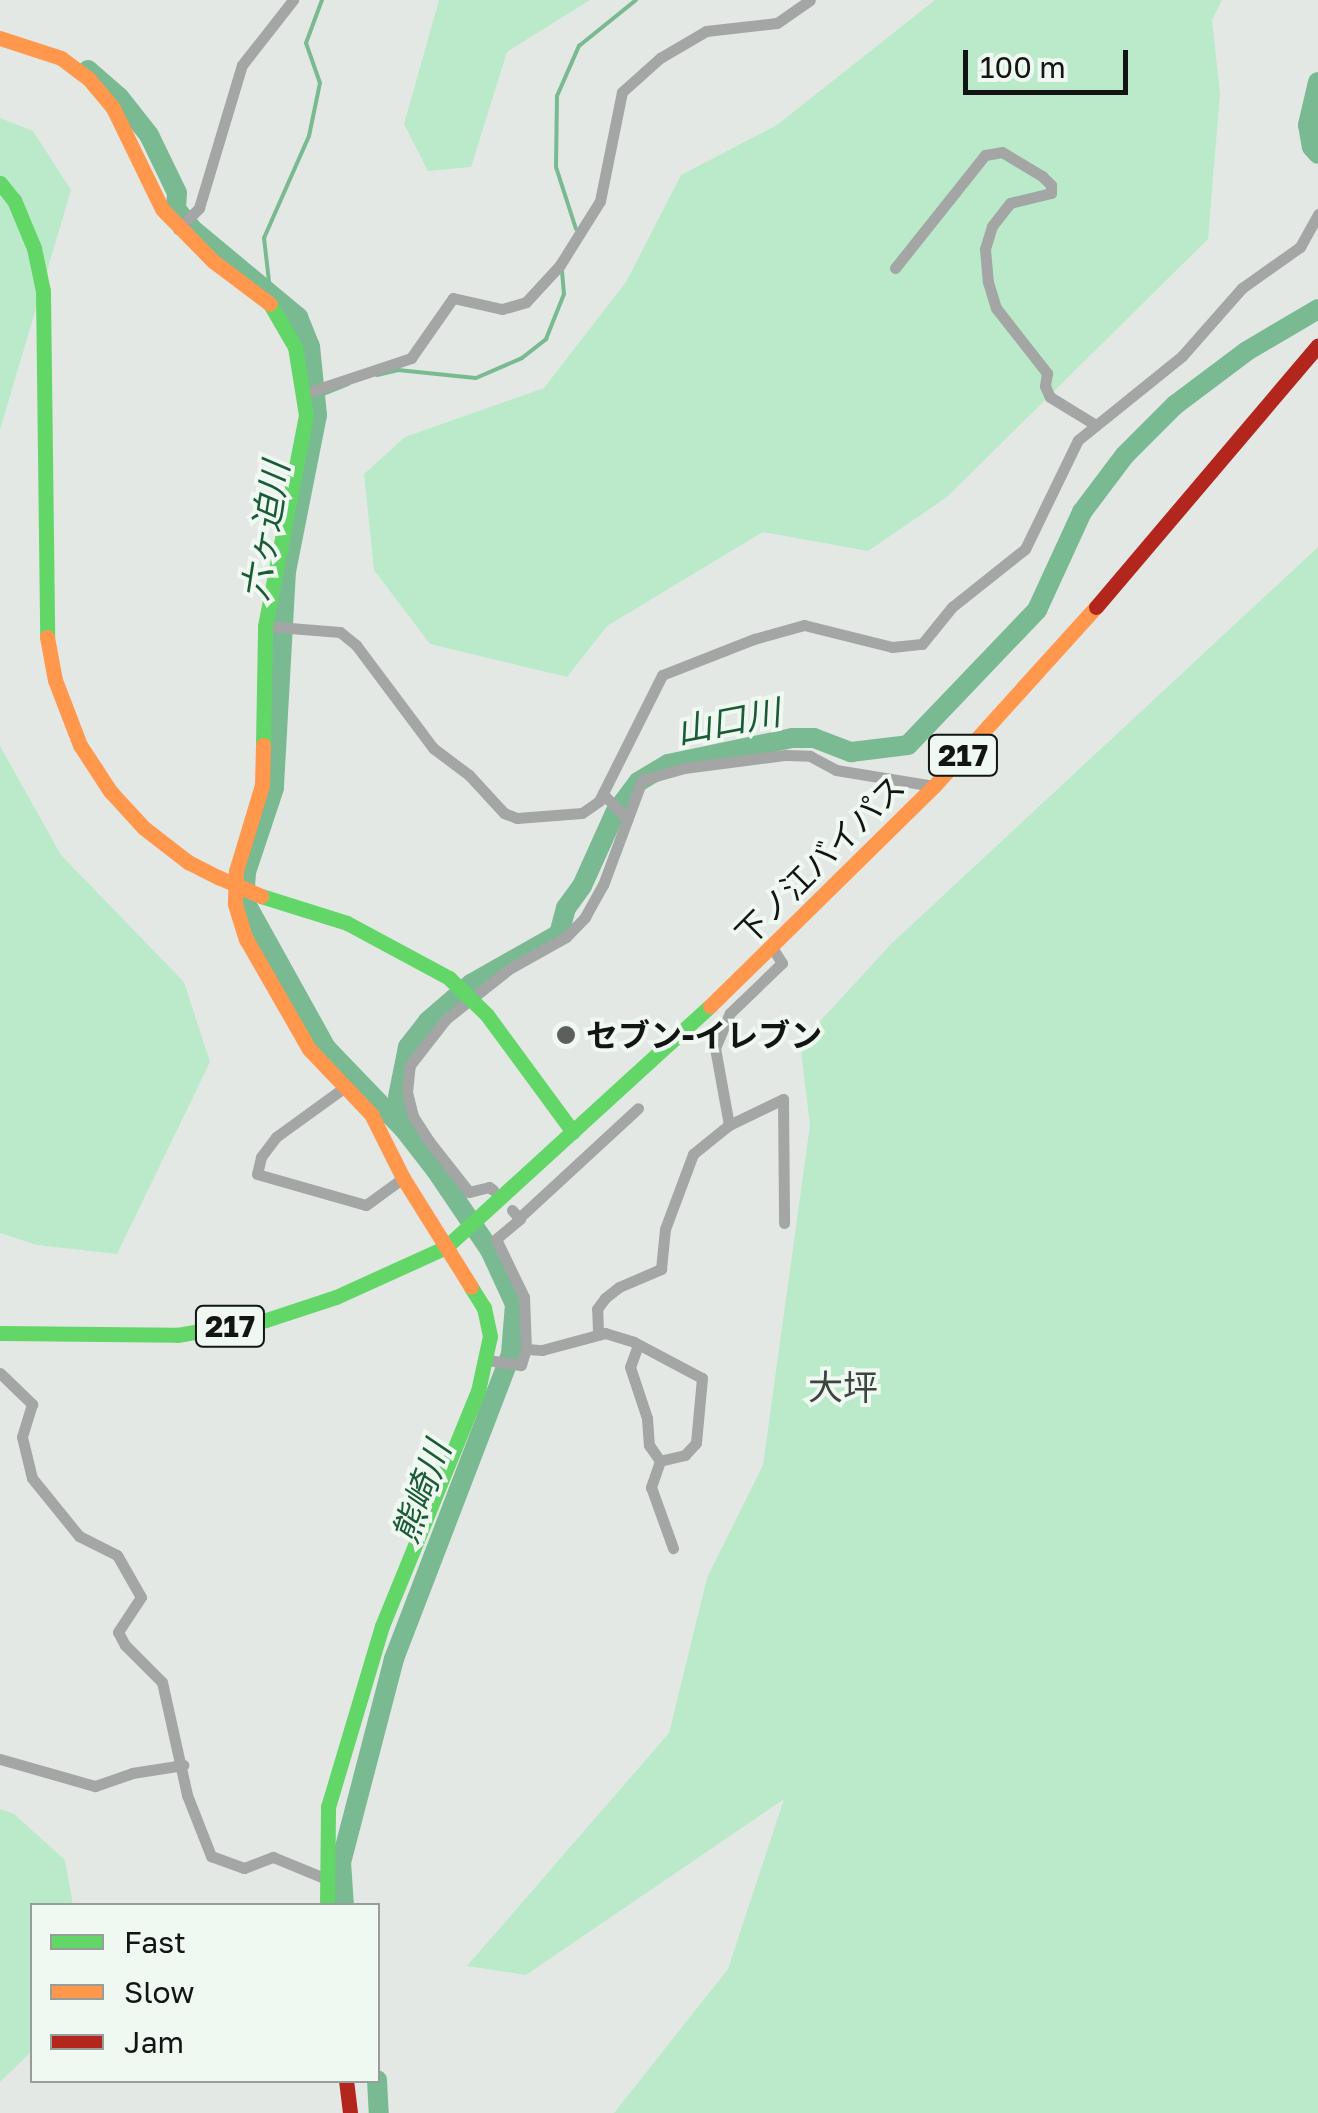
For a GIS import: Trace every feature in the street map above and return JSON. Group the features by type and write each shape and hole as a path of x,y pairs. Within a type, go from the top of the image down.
{"main road":[{"path":"3,42 61,58 88,78 113,108 162,209 270,304 295,347 305,394 302,446 287,502 270,627 262,784 236,871 235,904 246,939 309,1049 371,1114 403,1178 484,1308 490,1336 491,1361 382,1626 328,1807 324,1878 327,1903"},
{"path":"0,183 14,200 34,248 43,291 45,626 55,680 80,745 110,791 144,828 188,862 262,896 364,931 452,981 471,998 573,1132"},
{"name":"下ノ江バイパス","path":"446,1247 661,1054 934,786 1172,523 1318,345"},
{"name":"217","path":"0,1333 177,1336 266,1320 336,1298 446,1247"},
{"path":"346,2083 350,2113"}],"street":[{"path":"184,225 216,160 242,66 292,0"},
{"path":"305,394 411,358 453,298 502,309 526,302 560,265 600,201 622,92 660,58 706,31 761,28 777,23 810,0"},
{"path":"895,268 986,155 1002,152 1042,176 1051,185 1051,193 1010,204 992,226 985,250 988,282 996,308 1047,373 1045,386 1050,397 1094,424"},
{"path":"270,627 340,632 356,646 433,748 469,775 504,813 517,818 582,813 604,796 662,675 754,639 804,625 892,647 922,644 952,607 1025,549 1078,440 1182,356 1242,288 1300,246 1318,214"},
{"path":"492,1190 489,1187 469,1192 414,1116 407,1092 410,1064 446,1018 510,969 566,937 585,916 603,885 642,780 786,754 810,756 836,770 934,786"},
{"path":"604,796 626,818"},
{"path":"729,1125 715,1048 730,1013 782,962 771,946"},
{"path":"345,1087 276,1137 261,1157 257,1174 366,1205 403,1178"},
{"path":"598,1332 596,1314 605,1298 619,1287 661,1269 665,1229 694,1154 729,1125 783,1099 784,1222"},
{"path":"491,1361 518,1365 526,1349 524,1297 496,1239 515,1214 638,1108"},
{"path":"588,1118 605,1136"},
{"path":"539,1164 557,1181"},
{"path":"526,1349 568,1344 598,1332 638,1345 702,1378 696,1443 685,1455 660,1461"},
{"path":"638,1345 630,1367 647,1418 649,1445 660,1461"},
{"path":"0,1373 32,1404 22,1436 32,1478 79,1536 116,1555 141,1597 118,1632 125,1646 155,1670 162,1682 190,1806 215,1861 244,1868 273,1857 324,1878"},
{"path":"660,1461 651,1487 673,1548"},
{"path":"0,1760 95,1786 132,1773 183,1765"}],"green space":[{"path":"439,0 590,0 507,52 471,167 428,171 404,124"},
{"path":"935,0 1222,0 1212,20 1220,94 1208,239 947,497 868,551 763,532 607,626 567,677 430,644 374,570 364,474 405,437 544,388 626,282 681,175 777,125"},
{"path":"0,118 33,131 71,190 0,430"},
{"path":"1318,547 1318,2113 614,2113 728,1969 784,1799 526,1975 467,1966 669,1733 707,1578 763,1465 810,1125 800,1043 891,944"},
{"path":"0,746 61,855 184,982 210,1062 117,1254 37,1245 0,1233"},
{"path":"0,1809 14,1814 65,1860 73,1903 30,1903 30,2053 0,2082"}],"waterway":[{"path":"270,290 264,238 309,136 320,83 306,43 322,0"},
{"path":"576,229 556,167 557,96 579,46 636,0"},
{"name":"六ヶ迫川","path":"88,70 119,97 149,135 177,193 176,209 192,229 298,317 310,346 317,415 286,571 274,788 246,872 244,900 326,1048 404,1129 435,1169 490,1250 515,1304 511,1354 394,1659 341,1862 344,1903"},
{"name":"山口川","path":"1318,82 1308,125 1312,147 1318,154"},
{"path":"377,375 398,370 476,378 522,358 546,339 564,294 562,271"},
{"name":"山口川","path":"403,1127 398,1097 408,1047 428,1021 471,984 559,934 566,908 582,886 615,813 638,782 668,764 792,738 814,738 851,752 908,745 1037,610 1082,512 1125,455 1175,405 1247,351 1318,309"},
{"path":"316,397 349,384"},
{"name":"熊崎川","path":"377,2083 379,2113"}],"traffic: fast":[{"path":"0,183 14,200 34,248 43,291 47,637"},
{"path":"263,745 265,626 306,415 295,347 270,304"},
{"path":"261,896 347,923 449,978 487,1015 573,1132"},
{"path":"0,1333 177,1335 266,1320 336,1297 446,1247 710,1006"},
{"path":"327,1903 328,1807 382,1626 478,1391 490,1336 484,1308 471,1287"}],"traffic: slow":[{"path":"0,38 61,58 88,78 113,108 162,209 213,261 270,304"},
{"path":"710,1006 934,786 1096,607"},
{"path":"47,637 55,680 80,745 110,791 144,828 188,862 218,877"},
{"path":"263,745 262,785 236,871 235,904 246,939 309,1049 371,1114 403,1178 471,1287"},
{"path":"218,877 261,896"}],"traffic: jam":[{"path":"1096,607 1318,345"},
{"path":"346,2083 350,2113"}],"place":[{"name":"セブン-イレブン","path":"566,1035"}],"district":[{"name":"大坪","path":"843,1387"}]}
